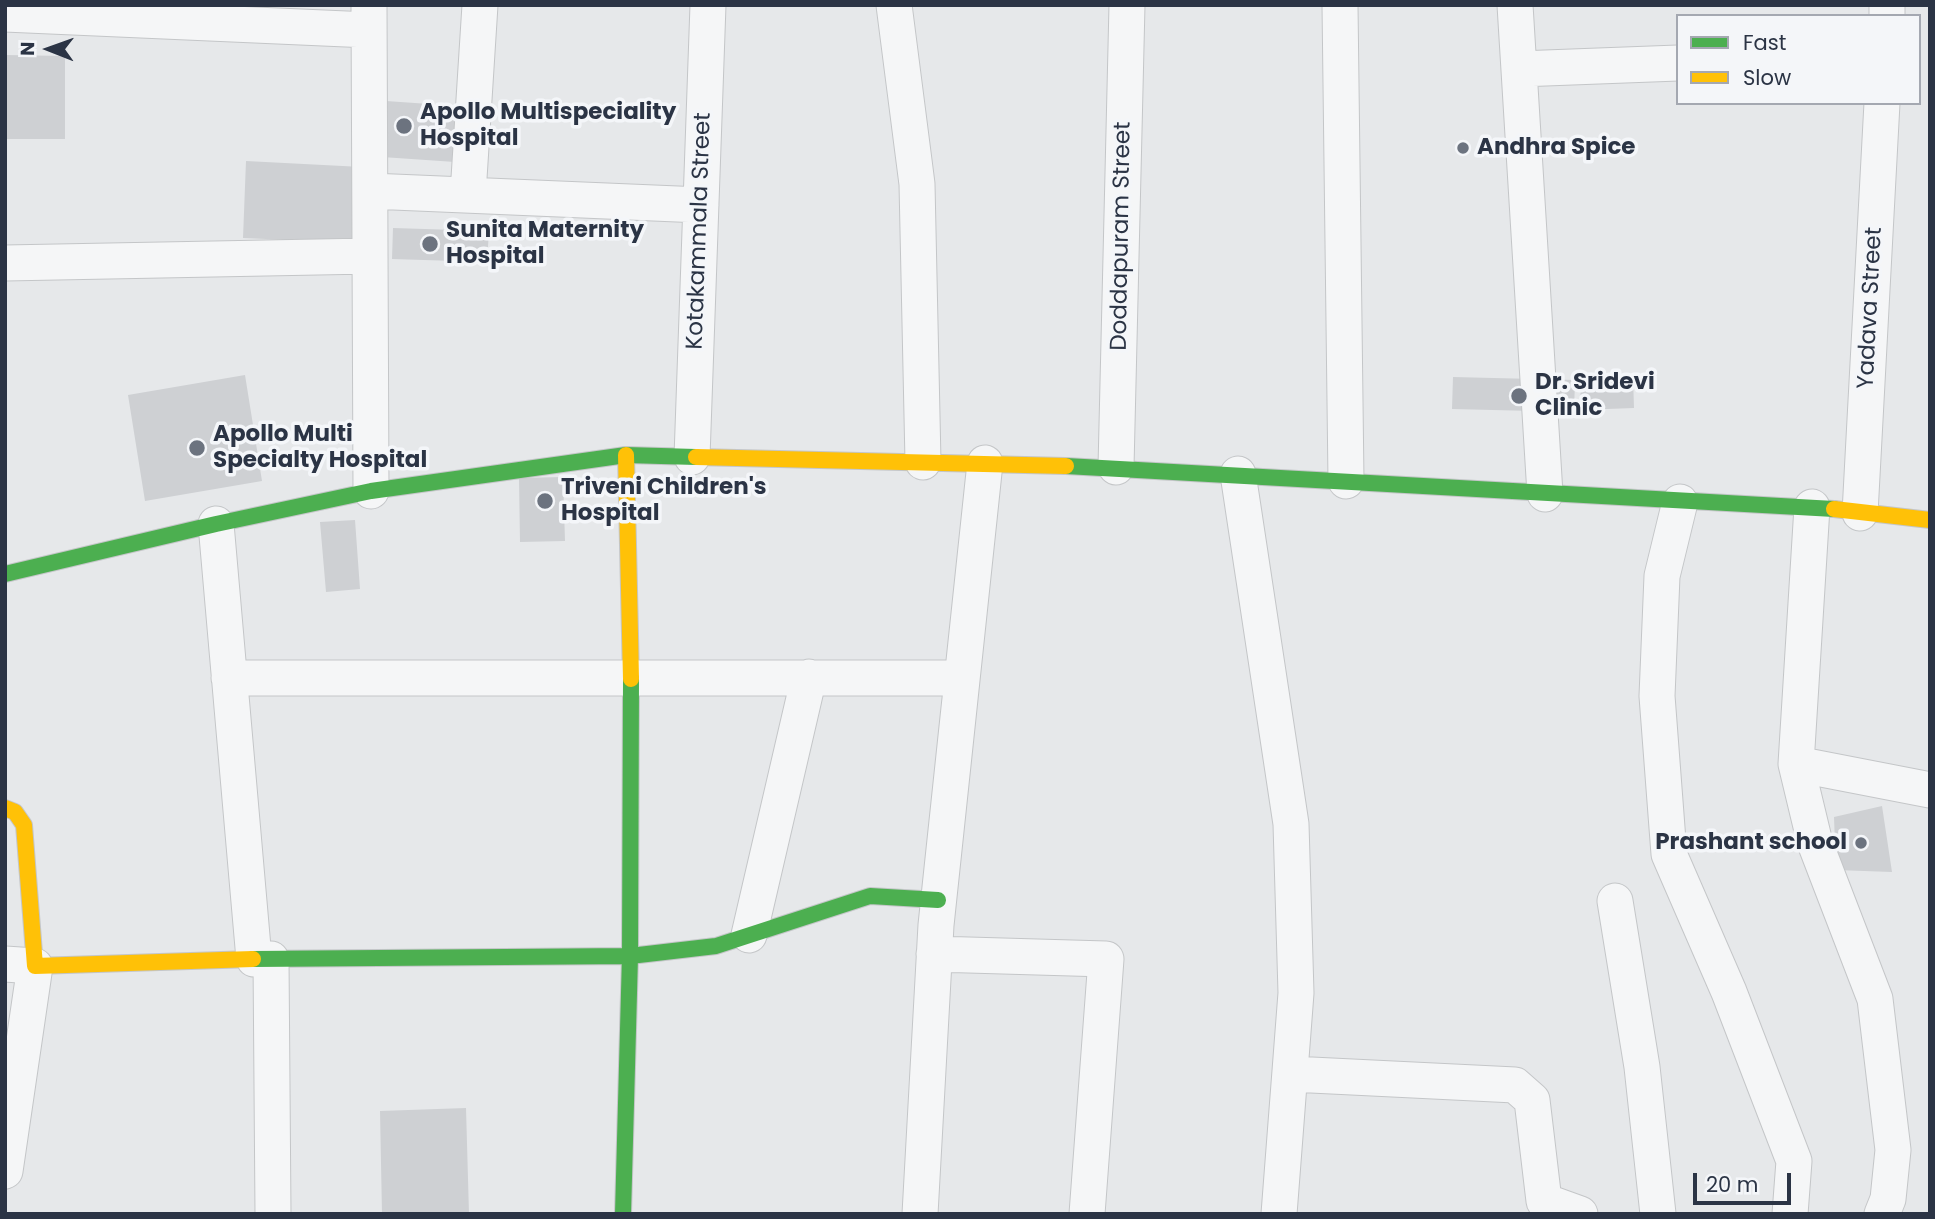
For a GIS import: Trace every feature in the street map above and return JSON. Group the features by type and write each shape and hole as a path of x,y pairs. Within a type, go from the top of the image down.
{"street":[{"path":"468,194 480,5"},
{"name":"Kotakammala Street","path":"692,457 708,5"},
{"path":"894,5 917,184 923,462"},
{"name":"Doddapuram Street","path":"1116,467 1127,5"},
{"path":"1340,5 1346,481"},
{"path":"1515,5 1545,494"},
{"path":"5,14 369,18 372,491"},
{"path":"1519,69 1676,63"},
{"name":"Yadava Street","path":"1860,513 1882,105"},
{"path":"370,191 701,205"},
{"path":"5,263 370,256"},
{"path":"5,574 216,524 372,491 626,455 1116,467 1680,502 1812,507 1930,520"},
{"path":"622,1214 630,956 631,677 626,455"},
{"path":"920,1214 938,900 985,463"},
{"path":"1238,474 1291,824 1296,993 1279,1214"},
{"path":"1680,502 1662,576 1657,696 1669,854 1729,992 1794,1161 1790,1214"},
{"path":"1812,507 1796,764 1815,843 1875,999 1894,1150 1888,1199 1882,1214"},
{"path":"216,524 229,678 263,959 273,1214"},
{"path":"749,935 808,677"},
{"path":"229,678 962,678"},
{"path":"1796,764 1930,790"},
{"path":"5,808 15,812 24,825 20,965 5,1171"},
{"path":"20,965 263,959 630,956 716,946 870,895 938,900"},
{"path":"1615,901 1642,1067 1658,1214"},
{"path":"934,954 1106,959 1087,1214"},
{"path":"1291,1074 1515,1085 1532,1100 1544,1201 1580,1214"}],"building":[{"path":"5,55 65,56 65,139 5,139"},
{"path":"386,101 458,106 455,162 382,157"},
{"path":"246,161 362,167 358,243 243,238"},
{"path":"393,228 489,231 487,262 392,259"},
{"path":"245,375 262,481 145,501 128,395"},
{"path":"1453,377 1575,380 1574,412 1452,409"},
{"path":"1633,377 1634,408 1581,410 1580,378"},
{"path":"563,477 565,541 520,542 519,478"},
{"path":"355,520 360,589 326,592 320,522"},
{"name":"Prashant school","path":"1882,806 1892,872 1836,870 1834,817"},
{"path":"466,1108 469,1214 382,1214 380,1111"}],"traffic: fast":[{"path":"5,574 371,491 626,455 696,457"},
{"path":"1066,466 1834,509"},
{"path":"623,1214 630,956 631,679"},
{"path":"253,959 630,956 716,946 870,896 938,900"}],"traffic: slow":[{"path":"626,455 631,679"},
{"path":"696,457 1066,466"},
{"path":"1834,509 1930,520"},
{"path":"5,808 15,812 24,825 35,966 253,959"}],"place":[{"name":"Apollo Multispeciality Hospital","path":"404,126"},
{"name":"Andhra Spice","path":"1463,148"},
{"name":"Sunita Maternity Hospital","path":"430,244"},
{"name":"Dr. Sridevi Clinic","path":"1519,396"},
{"name":"Apollo Multi Specialty Hospital","path":"197,448"},
{"name":"Triveni Children's Hospital","path":"545,501"},
{"name":"Prashant school","path":"1861,843"}]}
